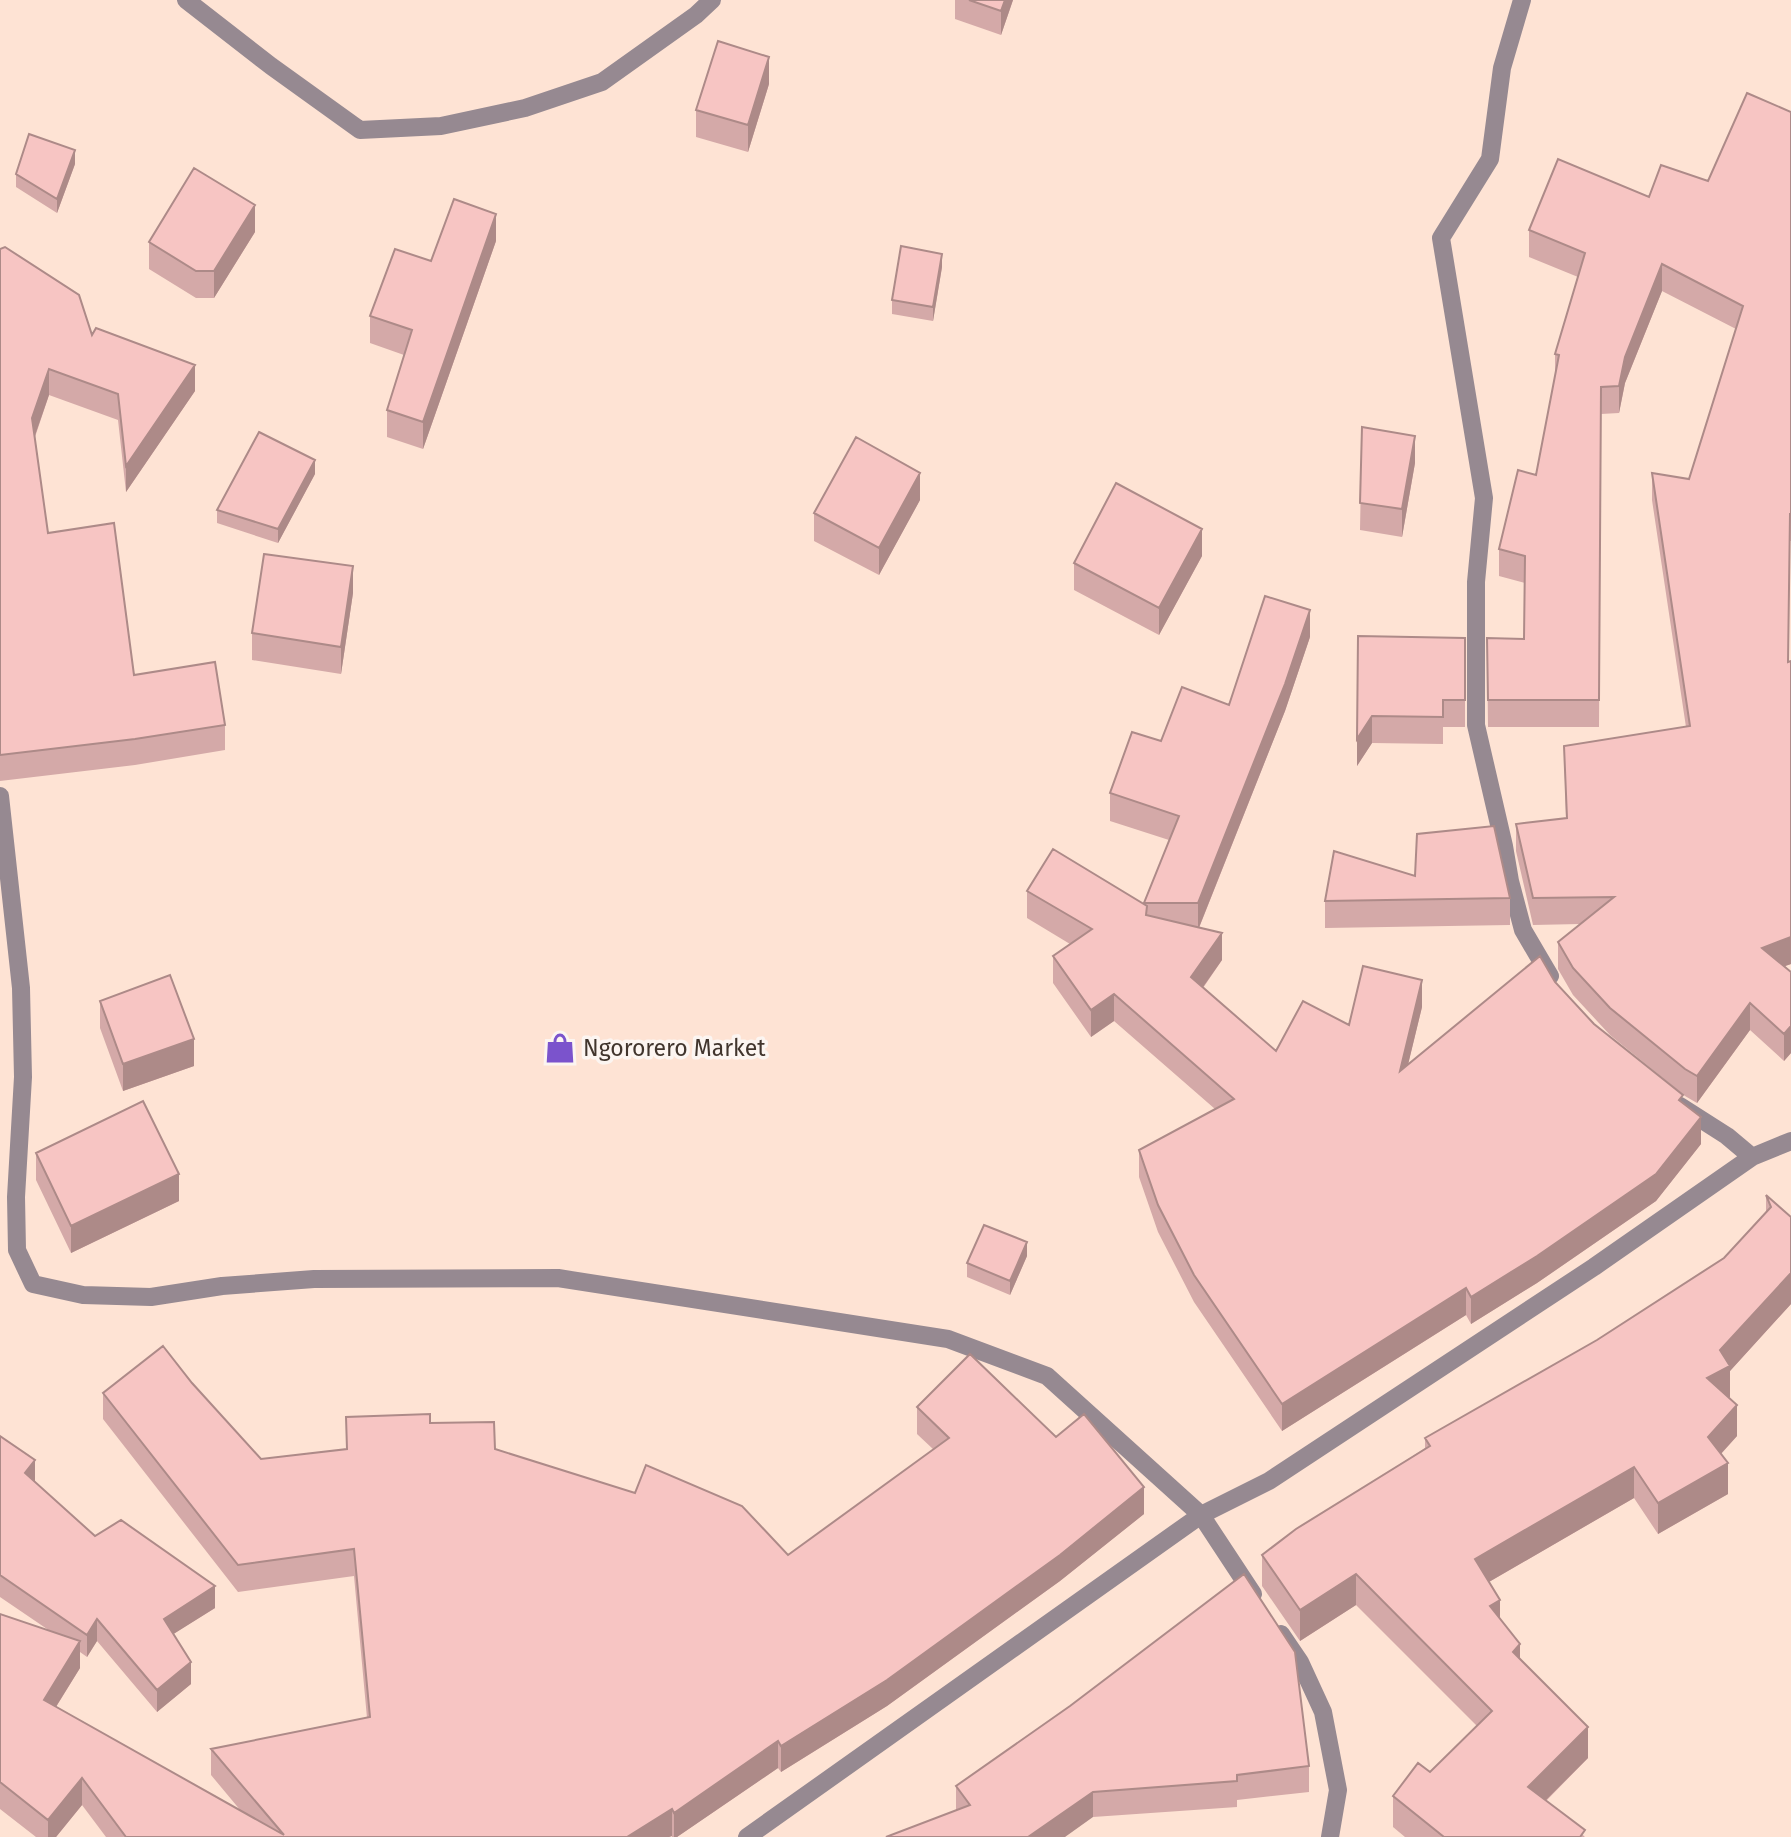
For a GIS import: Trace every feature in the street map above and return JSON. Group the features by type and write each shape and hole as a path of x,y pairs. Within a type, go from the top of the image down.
{"street":[{"path":"186,0 360,130 441,126 524,108 602,82 696,15 712,0"},
{"path":"1522,0 1502,68 1490,159 1441,237 1484,498 1476,582 1476,725 1523,930 1558,990"},
{"path":"0,796 21,988 23,1077 16,1197 17,1250 33,1284 83,1296 151,1297 222,1286 314,1279 558,1278 948,1339 1047,1376 1201,1515 1300,1662 1323,1712 1338,1790 1330,1837"},
{"path":"1669,1097 1727,1136 1752,1157"},
{"path":"747,1837 1201,1515 1269,1481 1594,1267 1752,1157 1791,1141"}],"building":[{"path":"969,0 1005,0 1001,11"},
{"path":"718,41 769,57 748,125 696,110"},
{"path":"1747,93 1791,112 1791,514 1788,662 1791,661 1791,937 1762,948 1791,972 1791,1026 1784,1034 1750,1003 1697,1076 1610,1008 1573,968 1558,942 1614,897 1533,898 1516,824 1567,818 1564,746 1690,726 1652,473 1689,479 1743,306 1662,264 1625,357 1619,386 1601,387 1599,700 1488,700 1487,638 1524,639 1525,556 1499,549 1518,470 1536,475 1559,355 1555,354 1585,253 1529,230 1558,159 1649,197 1661,165 1708,181"},
{"path":"29,134 75,150 57,199 16,174"},
{"path":"194,168 255,205 214,271 196,271 149,242"},
{"path":"454,199 496,214 423,422 387,410 412,330 370,316 395,249 431,261"},
{"path":"901,246 942,254 933,307 892,300"},
{"path":"5,247 79,295 92,335 96,328 195,365 126,466 118,394 49,369 32,418 48,533 114,523 134,675 215,662 225,725 0,755 0,249"},
{"path":"1362,427 1415,436 1402,509 1360,503"},
{"path":"259,432 315,460 278,529 217,510"},
{"path":"856,437 920,473 879,548 814,513"},
{"path":"1116,483 1202,529 1159,608 1074,563"},
{"path":"264,554 353,566 341,647 252,633"},
{"path":"1265,596 1310,610 1285,684 1198,903 1144,903 1179,816 1110,793 1132,732 1161,741 1182,687 1229,705"},
{"path":"1358,636 1465,638 1465,700 1443,700 1443,717 1372,716 1357,739"},
{"path":"1494,826 1510,898 1325,901 1334,851 1415,876 1417,834"},
{"path":"1053,849 1147,906 1146,915 1222,933 1191,977 1276,1051 1303,1001 1349,1025 1363,966 1422,980 1400,1071 1540,956 1555,982 1594,1024 1683,1095 1679,1100 1701,1117 1656,1174 1537,1256 1471,1297 1466,1288 1282,1404 1194,1275 1158,1205 1139,1150 1234,1099 1114,994 1091,1010 1053,956 1092,929 1027,891"},
{"path":"170,975 194,1039 123,1064 100,1001"},
{"path":"143,1101 179,1174 71,1226 36,1153"},
{"path":"1766,1195 1791,1217 1791,1273 1720,1350 1730,1366 1707,1378 1737,1405 1708,1437 1728,1463 1658,1503 1634,1467 1475,1559 1500,1600 1490,1606 1520,1644 1513,1652 1588,1727 1528,1787 1585,1830 1580,1837 1444,1837 1393,1796 1418,1763 1430,1772 1492,1711 1356,1574 1300,1610 1262,1555 1296,1529 1430,1446 1425,1438 1597,1340 1724,1258 1771,1207"},
{"path":"984,1225 1027,1242 1010,1281 967,1263"},
{"path":"163,1346 192,1383 261,1459 347,1449 346,1417 430,1414 430,1423 494,1422 495,1449 635,1493 646,1465 742,1506 788,1555 949,1438 917,1407 970,1354 1056,1437 1084,1414 1144,1487 1060,1555 887,1680 781,1746 778,1741 674,1813 672,1809 627,1837 126,1837 82,1778 48,1820 0,1782 0,1614 80,1641 44,1700 284,1835 211,1749 370,1717 354,1549 238,1565 103,1393"},
{"path":"0,1436 35,1460 25,1473 95,1536 121,1520 215,1586 164,1619 191,1662 157,1690 97,1619 87,1635 0,1575"},
{"path":"1244,1574 1295,1652 1309,1766 1237,1775 1237,1781 1093,1792 1028,1837 886,1837 970,1805 956,1786 1070,1706"}],"place":[{"name":"Ngororero Market","path":"560,1048"}]}
